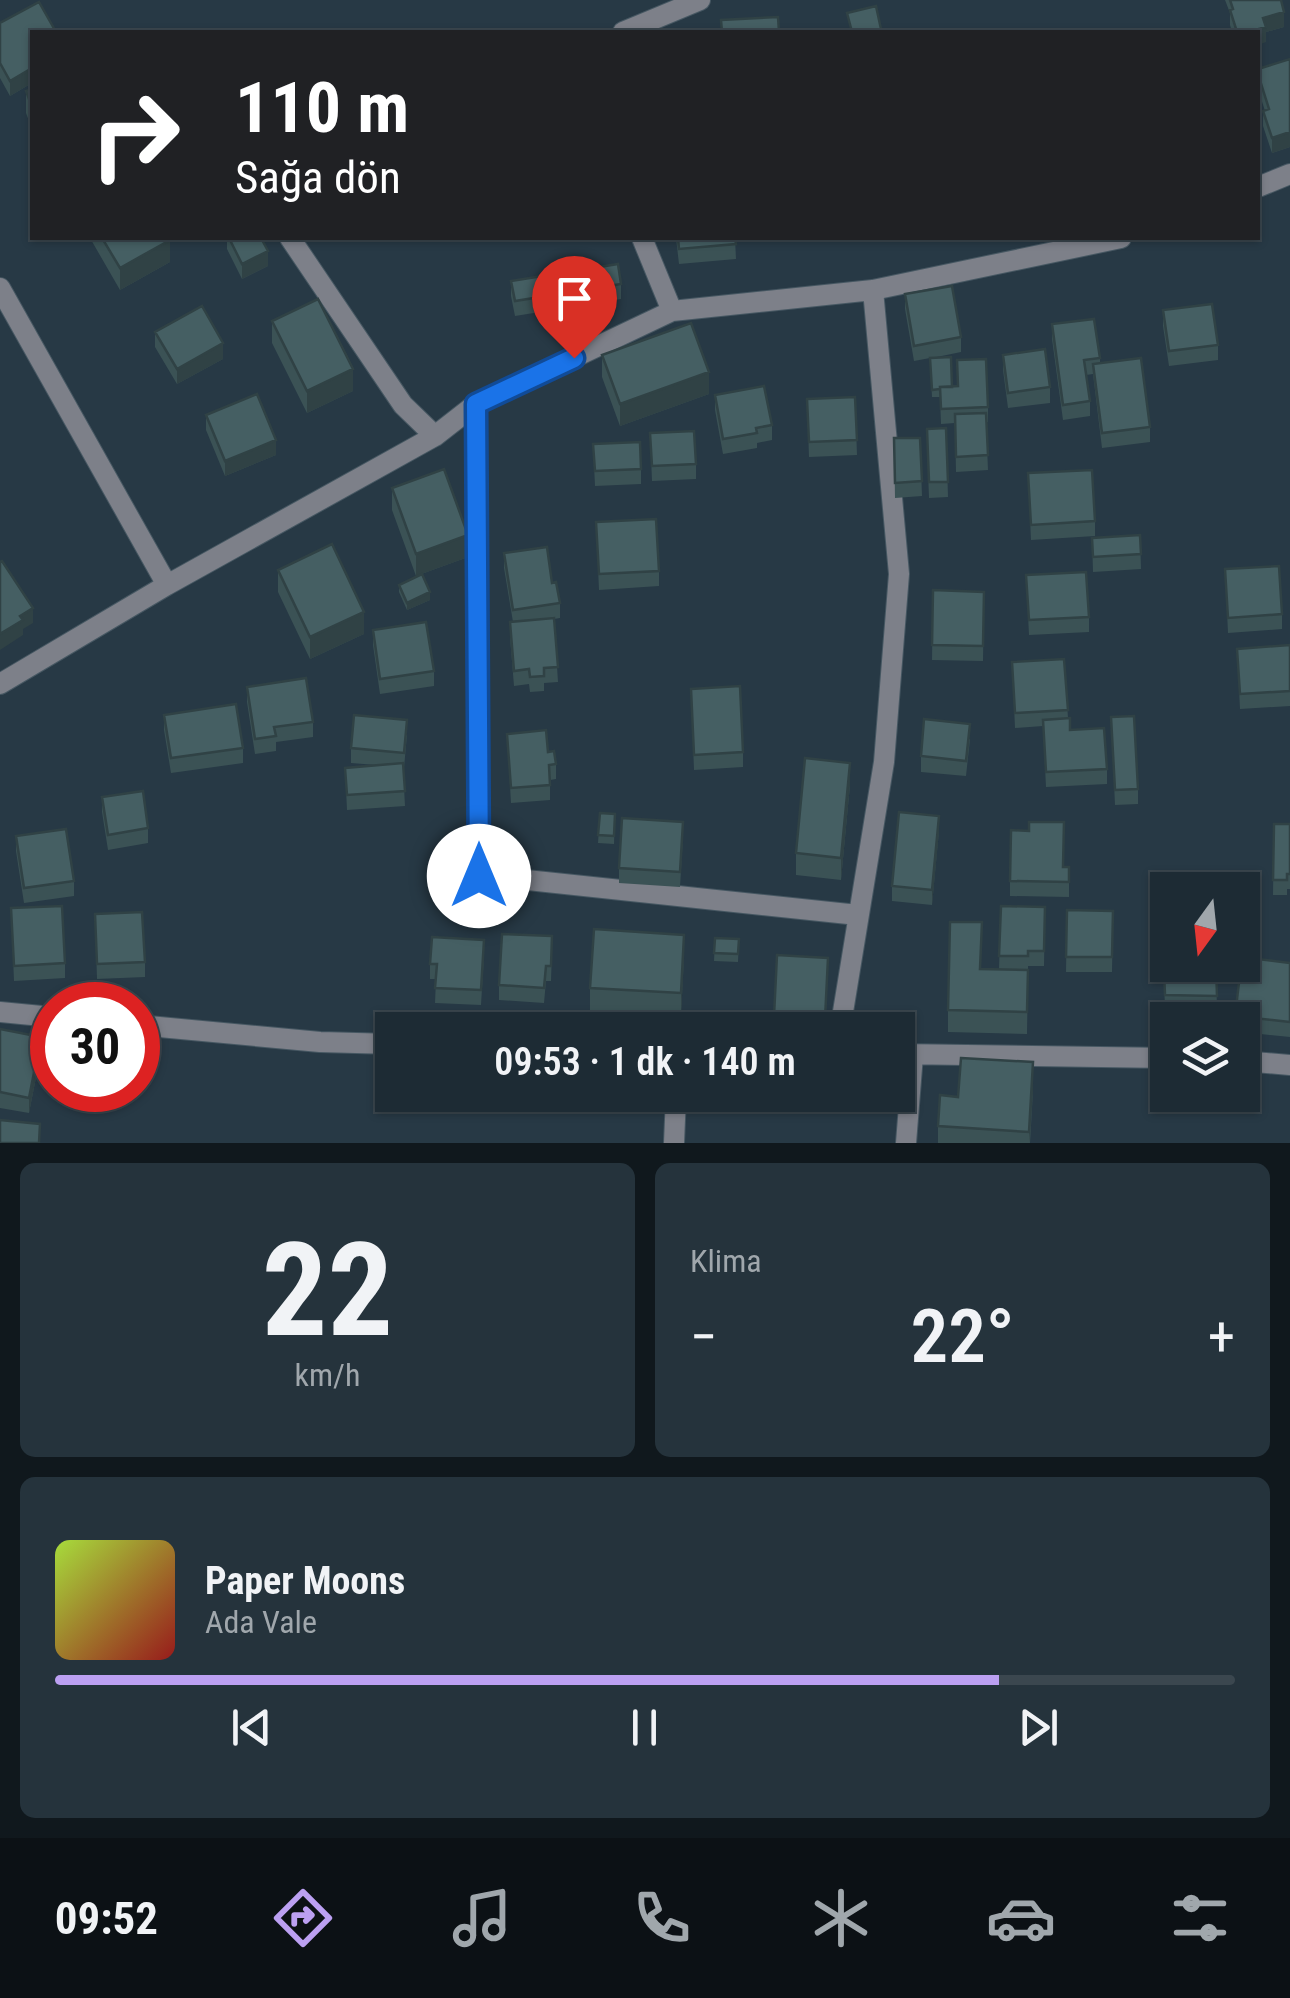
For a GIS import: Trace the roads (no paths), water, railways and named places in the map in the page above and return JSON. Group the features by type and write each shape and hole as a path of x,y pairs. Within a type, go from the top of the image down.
{"street":[{"path":"628,30 700,0"},
{"path":"1260,185 1290,174"},
{"path":"291,240 404,405 434,436"},
{"path":"643,240 672,312"},
{"path":"0,684 434,436 476,404 672,312 874,290 1112,240"},
{"path":"0,288 167,586"},
{"path":"843,1012 884,762 899,574 874,290"},
{"path":"476,404 479,876 858,915"},
{"path":"0,1012 30,1015"},
{"path":"160,1027 375,1044"},
{"path":"915,1054 1150,1058"},
{"path":"1260,1062 1290,1065"},
{"path":"674,1143 675,1112"},
{"path":"906,1112 906,1143"}]}
